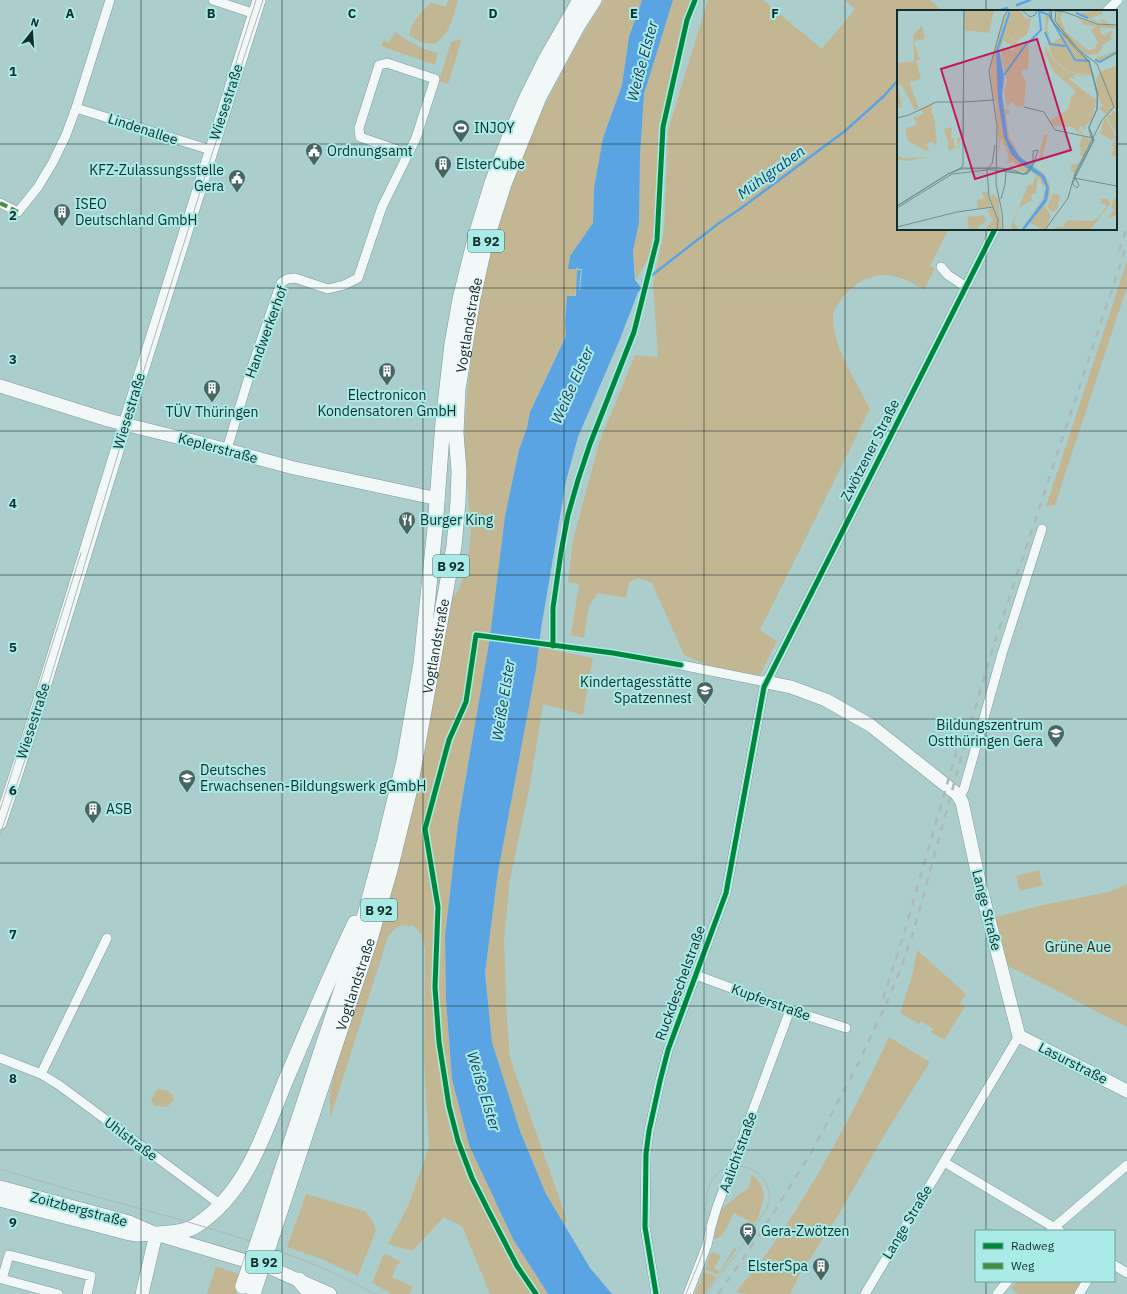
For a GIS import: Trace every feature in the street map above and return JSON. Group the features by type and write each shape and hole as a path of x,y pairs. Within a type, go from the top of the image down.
{"main road":[{"name":"Vogtlandstraße","path":"248,1291 358,940 404,761 421,663 438,499 443,422 452,344 460,299 476,235 492,183 527,97 546,59 580,0"},
{"name":"Vogtlandstraße","path":"267,1231 369,943 390,870 409,793 454,546 459,471 456,425 458,389 473,298 485,244 504,184 538,97 578,25 594,0"},
{"path":"438,499 458,502"},
{"path":"156,1234 176,1233 192,1228 221,1205 235,1189 245,1174 258,1150 350,933 373,885"},
{"path":"299,1280 312,1294"}],"street":[{"path":"0,203 18,212 38,187 53,162 76,108 110,0"},
{"path":"213,0 255,14"},
{"name":"Wiesestraße","path":"0,823 36,714 125,424 259,0"},
{"path":"1108,10 1118,0"},
{"name":"Handwerkerhof","path":"227,449 281,283 287,279 294,278 328,288 344,285 358,278 382,207 409,154 416,138 435,79 387,64 379,65 359,128 360,137 409,154"},
{"name":"Lindenallee","path":"76,108 211,150"},
{"name":"Zwötzener Straße","path":"766,682 994,230"},
{"path":"940,267 948,275 966,287"},
{"name":"Keplerstraße","path":"0,386 108,420 227,449 294,468 438,499"},
{"path":"681,665 791,687 826,700 870,726 960,796 964,789 1002,654 1042,529"},
{"name":"Ruckdeschelstraße","path":"656,1294 645,1226 647,1139 665,1063 726,893 760,705 766,682"},
{"name":"Lange Straße","path":"865,1294 1019,1036 980,884 960,796"},
{"path":"41,1074 107,938"},
{"name":"Kupferstraße","path":"696,975 790,1010 846,1028"},
{"name":"Aalichtstraße","path":"688,1294 706,1245 717,1207 790,1010"},
{"name":"Lasurstraße","path":"1019,1036 1127,1091"},
{"name":"Uhlstraße","path":"0,1058 41,1074 72,1094 221,1205"},
{"path":"944,1162 1054,1230 1127,1165"},
{"name":"Zoitzbergstraße","path":"0,1187 128,1222 156,1234 242,1259 299,1280 330,1294"},
{"name":"Zoitzbergstraße","path":"0,1200 126,1233 136,1235 156,1234"},
{"path":"142,1294 156,1234"},
{"path":"58,1294 2,1279 9,1255 91,1276 87,1294"},
{"path":"1115,1267 1127,1273"},
{"path":"1002,1292 1007,1282"},
{"path":"1079,1294 1086,1282"}],"green space":[{"path":"448,0 458,0 450,25 440,40 434,44 421,42 409,35 414,22 430,4 430,2 446,7"},
{"path":"604,0 642,0 629,37 622,85 603,138 594,188 593,223 570,256 569,268 578,269 575,296 567,296 565,322 566,335 530,412 527,428 519,450 505,516 490,637 458,823 445,936 446,1000 452,1079 469,1145 513,1239 548,1294 538,1294 519,1266 500,1231 461,1142 452,1106 441,1043 437,989 439,932 442,914 439,897 437,906 432,975 433,1008 440,1077 446,1111 462,1163 480,1202 500,1240 533,1294 490,1294 462,1226 444,1217 412,1251 388,1244 408,1206 429,1147 424,1060 425,948 421,934 414,926 396,928 388,937 330,1119 330,1094 334,1073 365,979 382,921 415,795 428,733 445,625 451,600 459,589 467,564 471,532 464,440 467,392 480,291 504,205 537,120 577,44"},
{"path":"673,0 691,0 682,30 661,122 654,232 650,255 636,280 633,251 639,223 640,155 644,94"},
{"path":"708,0 763,0 822,49 855,9 844,0 930,0 942,10 897,10 897,230 948,230 930,266 935,268 924,290 913,283 892,276 882,275 872,277 862,281 853,288 843,297 835,310 833,319 838,343 847,366 870,409 760,630 777,641 760,675 716,669 684,655 652,583 638,578 629,582 626,598 598,593 589,606 584,638 571,635 579,584 568,582 573,540 599,443 635,355 658,357 653,284 664,230 668,130"},
{"path":"396,32 416,45 438,53 435,65 381,46 384,40 388,43"},
{"path":"462,39 448,84 439,81 451,42"},
{"path":"1127,261 1127,287 1055,505 1046,506"},
{"path":"538,644 553,646 552,650 593,658 583,715 543,704 531,780 510,880 504,939 506,1005 510,1058 567,1220 563,1224 546,1194 520,1131 492,1042 485,973 498,872 536,669"},
{"path":"1039,870 1043,885 1020,891 1016,876"},
{"name":"Grüne Aue","path":"1127,884 1127,1027 1007,965 995,917 1043,905 1108,892"},
{"path":"917,950 966,994 960,1003 965,1007 944,1040 931,1032 933,1029 921,1021 919,1024 900,1013 912,976"},
{"path":"889,1037 930,1062 885,1134 839,1214 800,1274 790,1294 747,1294 736,1292 770,1249 819,1172 863,1092"},
{"path":"159,1089 169,1092 173,1097 174,1100 167,1107 155,1106 151,1100 155,1092"},
{"path":"752,1175 762,1186 764,1197 758,1218 743,1239 741,1238 749,1221 734,1213 721,1236 714,1239 715,1226 721,1210 748,1188"},
{"path":"306,1194 365,1211 373,1222 376,1231 358,1276 319,1258 287,1247"},
{"path":"734,1248 737,1249 718,1275 705,1270 710,1254 713,1252 721,1256 714,1268 720,1271"},
{"path":"386,1254 401,1262 397,1265 392,1277 413,1287 409,1294 392,1294 372,1283 383,1256"},
{"path":"216,1266 241,1275 236,1294 207,1294"},
{"path":"704,1272 717,1277 704,1294 695,1294"},
{"path":"1017,1282 1083,1282 1075,1294 1018,1294 1011,1288"}],"water":[{"name":"Weiße Elster","path":"642,0 673,0 644,94 640,155 639,223 633,251 635,280 642,289 638,292 620,339 578,437 566,481 541,629 536,669 498,872 485,973 492,1042 520,1131 546,1194 590,1268 612,1294 548,1294 513,1239 469,1145 452,1079 446,1000 445,936 458,823 490,637 505,516 519,450 527,428 530,412 566,336 565,322 567,296 576,296 577,270 581,270 580,290 582,269 578,269 578,267 576,269 568,269 570,256 593,223 594,188 603,138 622,85 629,37"}],"pier":[{"path":"489,634 541,641 541,646 488,640"}],"waterway":[{"name":"Mühlgraben","path":"1017,5 1030,0"},
{"name":"Mühlgraben","path":"1001,10 1007,8"},
{"name":"Mühlgraben","path":"651,276 719,223 845,131 884,96 897,81"}],"tram line":[{"path":"227,91 256,0"},
{"path":"0,835 33,736 127,424 213,151 263,0"},
{"path":"0,810 81,553"},
{"path":"686,1294 705,1243 706,1204 709,1186 713,1178 720,1171 727,1167 743,1166 757,1173 763,1178 769,1193 767,1208 737,1253 706,1294"},
{"path":"0,1169 216,1230 299,1258 375,1294"}],"railway":[{"path":"1119,251 1127,227"},
{"path":"718,1294 767,1223 811,1153 859,1062 901,968 913,933 994,644 1127,244"},
{"path":"883,999 903,937 958,746"}],"marked path":[{"path":"0,203 18,212"}],"cycle path":[{"path":"553,646 553,608 568,515 590,444 634,332 657,240 663,127 687,20 695,0"},
{"path":"656,1294 645,1227 646,1154 649,1131 668,1050 726,893 764,687 994,230"},
{"path":"536,1294 517,1266 472,1178 458,1141 449,1106 439,1042 435,987 438,907 425,829 449,740 466,702 476,635 613,653 681,665"}],"place":[{"name":"INJOY","path":"461,143"},
{"name":"Ordnungsamt","path":"314,166"},
{"name":"ElsterCube","path":"443,179"},
{"name":"KFZ-Zulassungsstelle Gera","path":"237,193"},
{"name":"ISEO Deutschland GmbH","path":"62,227"},
{"name":"Electronicon Kondensatoren GmbH","path":"387,386"},
{"name":"TÜV Thüringen","path":"212,403"},
{"name":"Burger King","path":"407,535"},
{"name":"Kindertagesstätte Spatzennest","path":"705,705"},
{"name":"Bildungszentrum Ostthüringen Gera","path":"1056,748"},
{"name":"Deutsches Erwachsenen-Bildungswerk gGmbH","path":"187,793"},
{"name":"ASB","path":"93,824"},
{"name":"Gera-Zwötzen","path":"748,1246"},
{"name":"ElsterSpa","path":"821,1281"}]}
